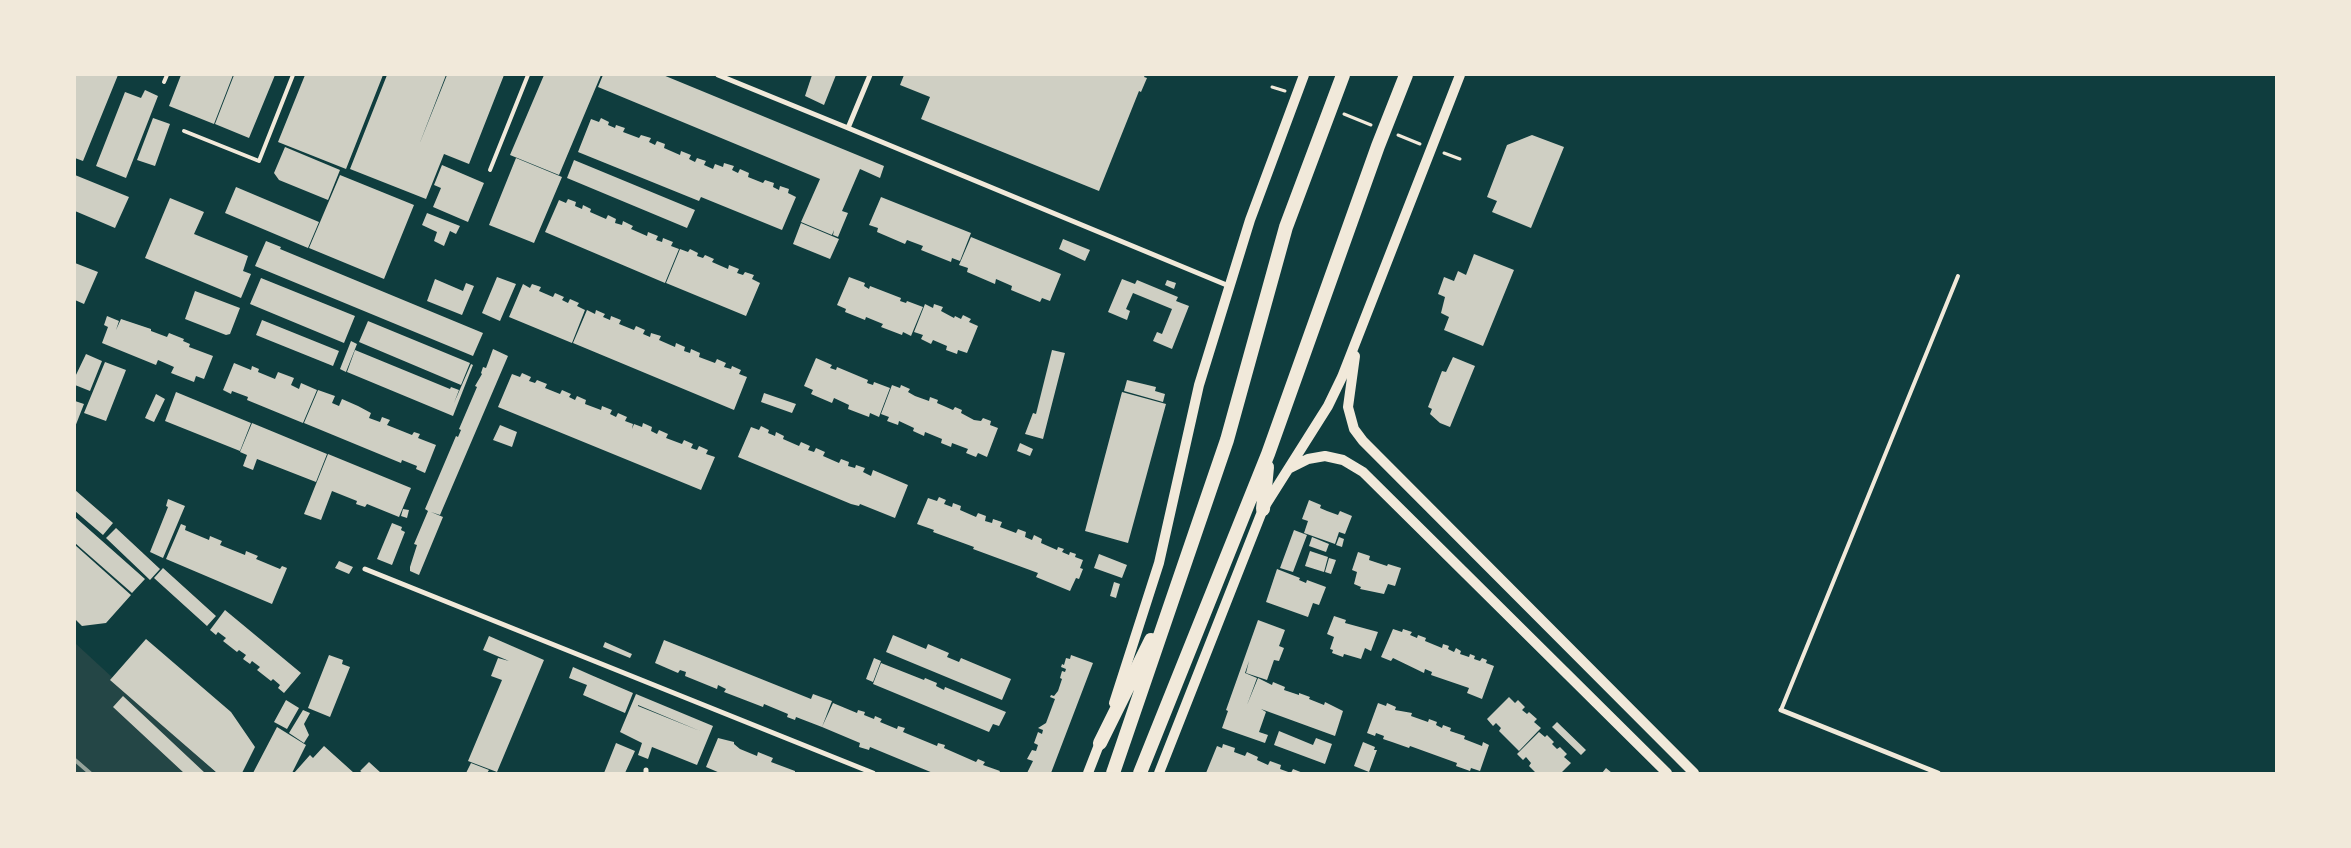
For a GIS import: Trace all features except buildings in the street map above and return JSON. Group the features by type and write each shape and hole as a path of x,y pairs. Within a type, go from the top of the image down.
{"highway":[{"path":"1113,773 1227,440 1286,228 1343,75"},
{"path":"1140,773 1268,454 1290,387 1406,75"},
{"path":"1263,509 1268,454"},
{"path":"1100,743 1175,590"}],"main road":[{"path":"1088,773 1141,625 1159,564 1199,385 1250,220 1304,75"},
{"path":"1159,773 1263,509 1328,406 1356,340 1460,75"},
{"path":"1356,340 1348,407 1354,429 1363,441 1694,773"},
{"path":"1289,468 1308,459 1325,456 1343,460 1363,472 1667,773"}],"street":[{"path":"718,75 1230,286"},
{"path":"848,128 870,75"},
{"path":"365,569 873,773"},
{"path":"1781,710 1938,773"}],"lane":[{"path":"164,82 167,75"},
{"path":"184,131 259,161 293,75"},
{"path":"490,170 528,75"},
{"path":"1781,710 1958,276"}],"path":[{"path":"1272,87 1290,94"},
{"path":"1335,111 1380,128"},
{"path":"1388,132 1424,146"},
{"path":"1442,152 1460,159"}],"shaded area":[{"path":"75,643 216,773 75,773"}],"railway":[{"path":"75,760 90,773"}]}
